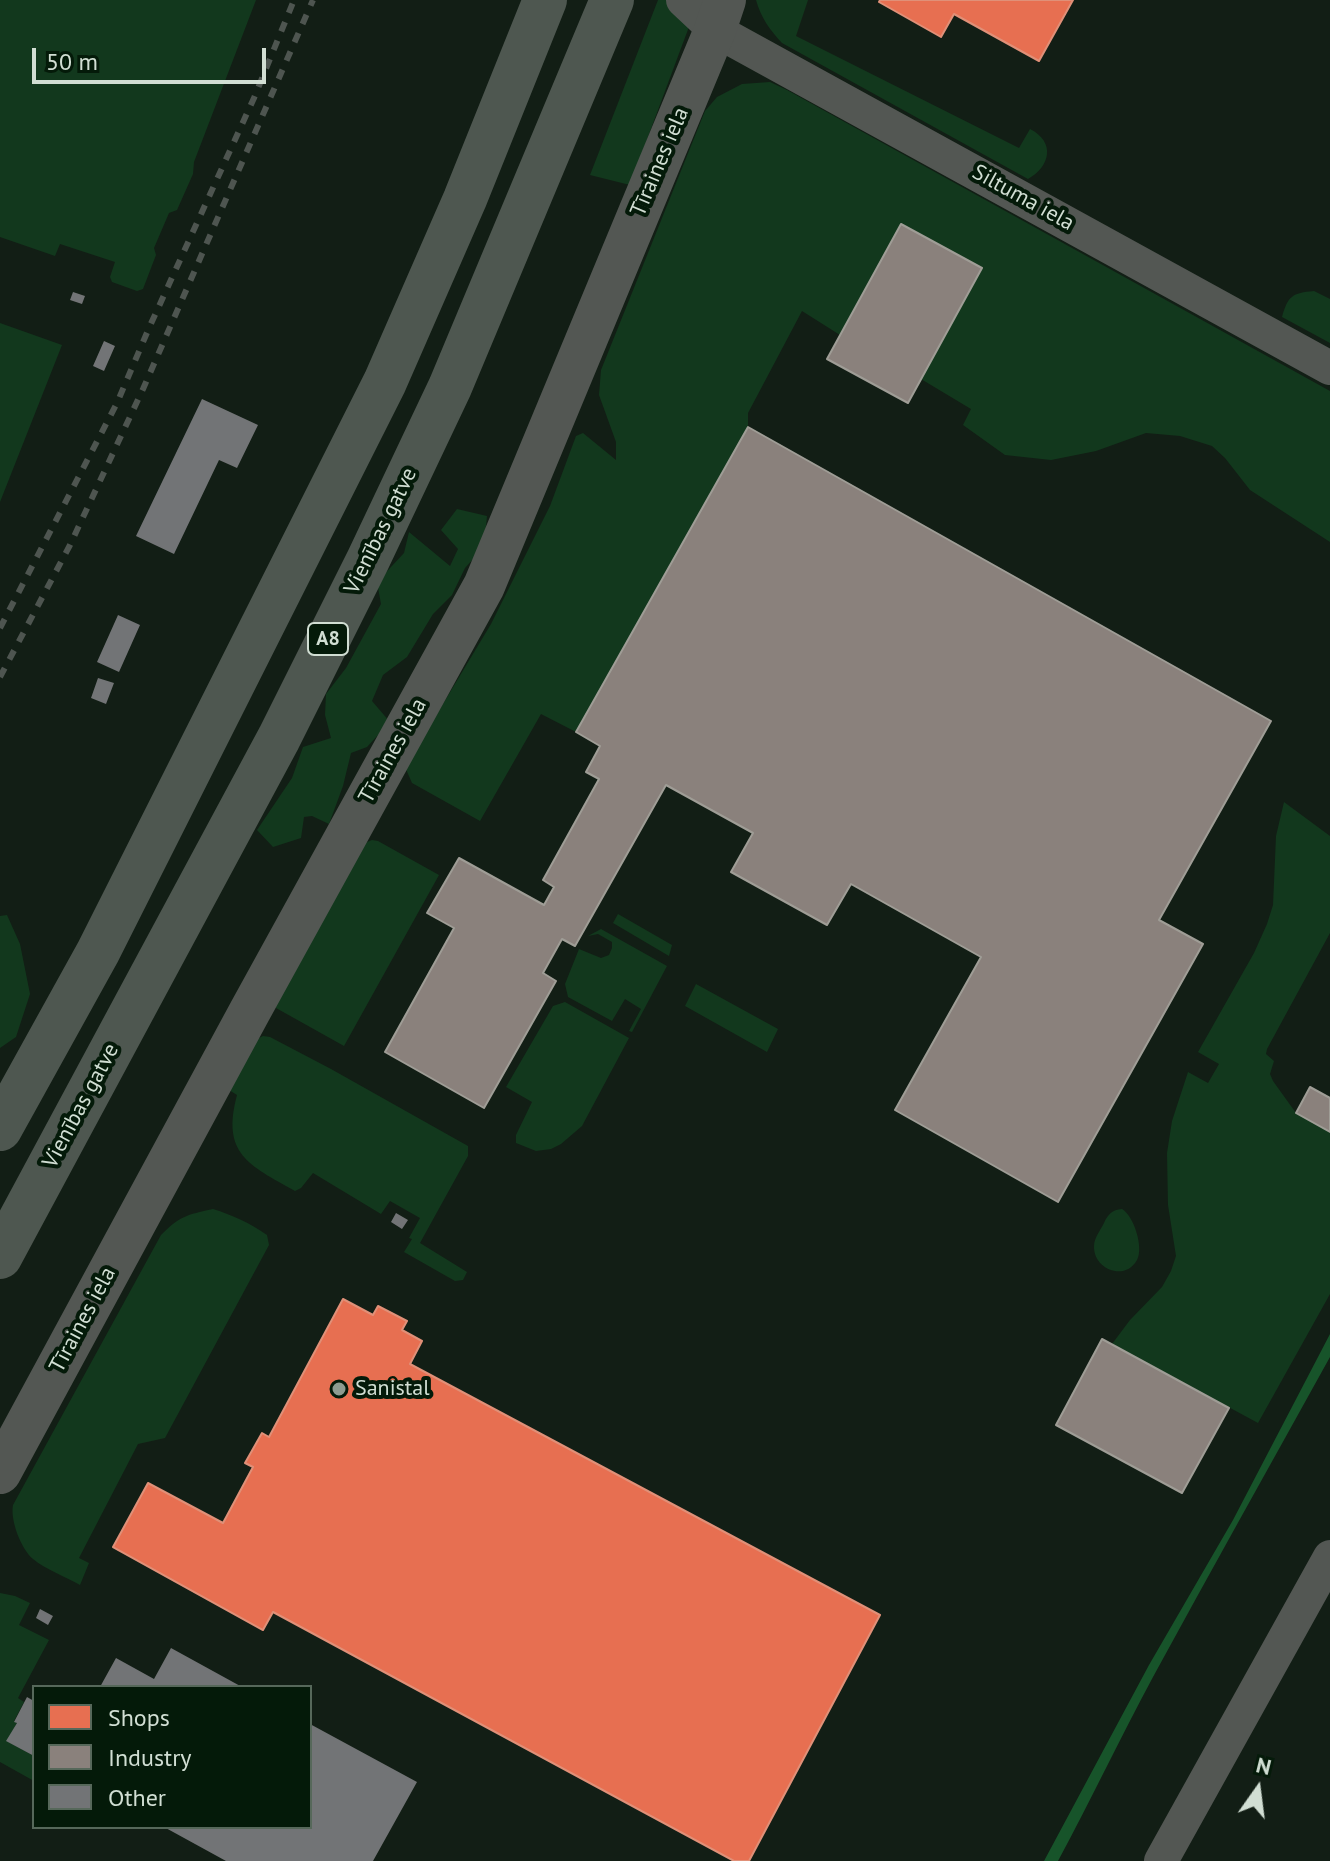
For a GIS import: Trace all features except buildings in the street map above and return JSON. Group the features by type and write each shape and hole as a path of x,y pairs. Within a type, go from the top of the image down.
{"highway":[{"path":"0,1129 98,952 385,382 465,199 545,0"},
{"name":"Vienības gatve","path":"0,1257 279,738 368,560 450,387 612,0"}],"street":[{"name":"Siltuma iela","path":"683,0 720,15 1330,368"},
{"name":"Tīraines iela","path":"0,1473 484,586 720,15"},
{"path":"1161,1861 1330,1557"}],"shaded area":[{"path":"0,0 256,0 194,162 193,174 177,210 169,213 154,248 156,255 143,289 137,291 112,282 110,277 115,262 60,244 55,256 0,237"},
{"path":"658,0 699,0 630,185 590,175"},
{"path":"756,0 808,0 796,36 1019,148 1030,129 1047,147 1041,168 1028,179 782,43 766,23"},
{"path":"770,82 1330,391 1330,542 1250,490 1212,446 1180,436 1146,433 1096,451 1051,460 1005,455 963,425 971,409 921,379 981,268 901,224 840,335 802,311 748,413 748,427 576,732 541,714 480,821 412,783 405,767 491,624 550,506 576,436 583,433 616,460 616,442 599,395 601,370 705,111 717,97 742,84"},
{"path":"1314,291 1330,299 1330,343 1282,317 1292,297"},
{"path":"0,323 62,345 0,502"},
{"path":"457,509 487,516 484,547 465,568 452,595 433,614 407,657 383,675 372,701 390,722 367,747 351,753 329,824 312,816 304,817 301,838 273,847 257,830 292,778 303,747 331,738 325,715 326,694 346,668 381,604 377,582 404,553 409,532 450,566 458,549 441,530"},
{"path":"1284,802 1330,836 1330,933 1266,1054 1274,1061 1270,1074 1273,1081 1296,1113 1330,1132 1330,1294 1258,1423 1112,1344 1162,1287 1176,1256 1168,1205 1167,1153 1172,1121 1188,1072 1208,1083 1219,1064 1198,1052 1267,924 1273,905 1276,836"},
{"path":"372,840 439,875 344,1046 276,1008 276,1002 365,843"},
{"path":"618,914 672,945 669,956 613,923"},
{"path":"7,915 20,944 30,994 16,1037 0,1048 0,916"},
{"path":"601,929 667,966 632,1032 629,1031 641,1009 625,999 612,1021 568,997 565,984 579,949 601,958 609,955 612,942 598,934 588,936"},
{"path":"696,984 778,1029 767,1052 685,1006"},
{"path":"565,1002 629,1038 582,1126 561,1144 536,1151 516,1143 516,1135 532,1102 506,1087 553,1006"},
{"path":"263,1036 331,1069 468,1146 468,1156 420,1243 467,1272 463,1280 455,1281 404,1252 420,1218 390,1201 381,1214 313,1173 295,1191 252,1165 243,1155 233,1131 237,1095 229,1090 257,1039"},
{"path":"213,1209 261,1231 267,1235 269,1245 165,1438 138,1444 79,1558 89,1563 80,1585 33,1559 15,1526 13,1505 161,1235 184,1217"},
{"path":"1122,1209 1134,1225 1139,1255 1132,1267 1118,1271 1099,1261 1094,1246 1109,1215"},
{"path":"1330,1334 1330,1357 1153,1677 1058,1861 1044,1861 1149,1665 1233,1520"},
{"path":"0,1593 30,1603 19,1625 49,1640 18,1698 24,1702 7,1741 32,1755 32,1780 0,1762"}],"railway":[{"path":"0,628 117,403 254,98 294,0"},
{"path":"0,677 70,545 143,389 313,0"}],"place":[{"name":"Sanistal","path":"339,1389"}]}
